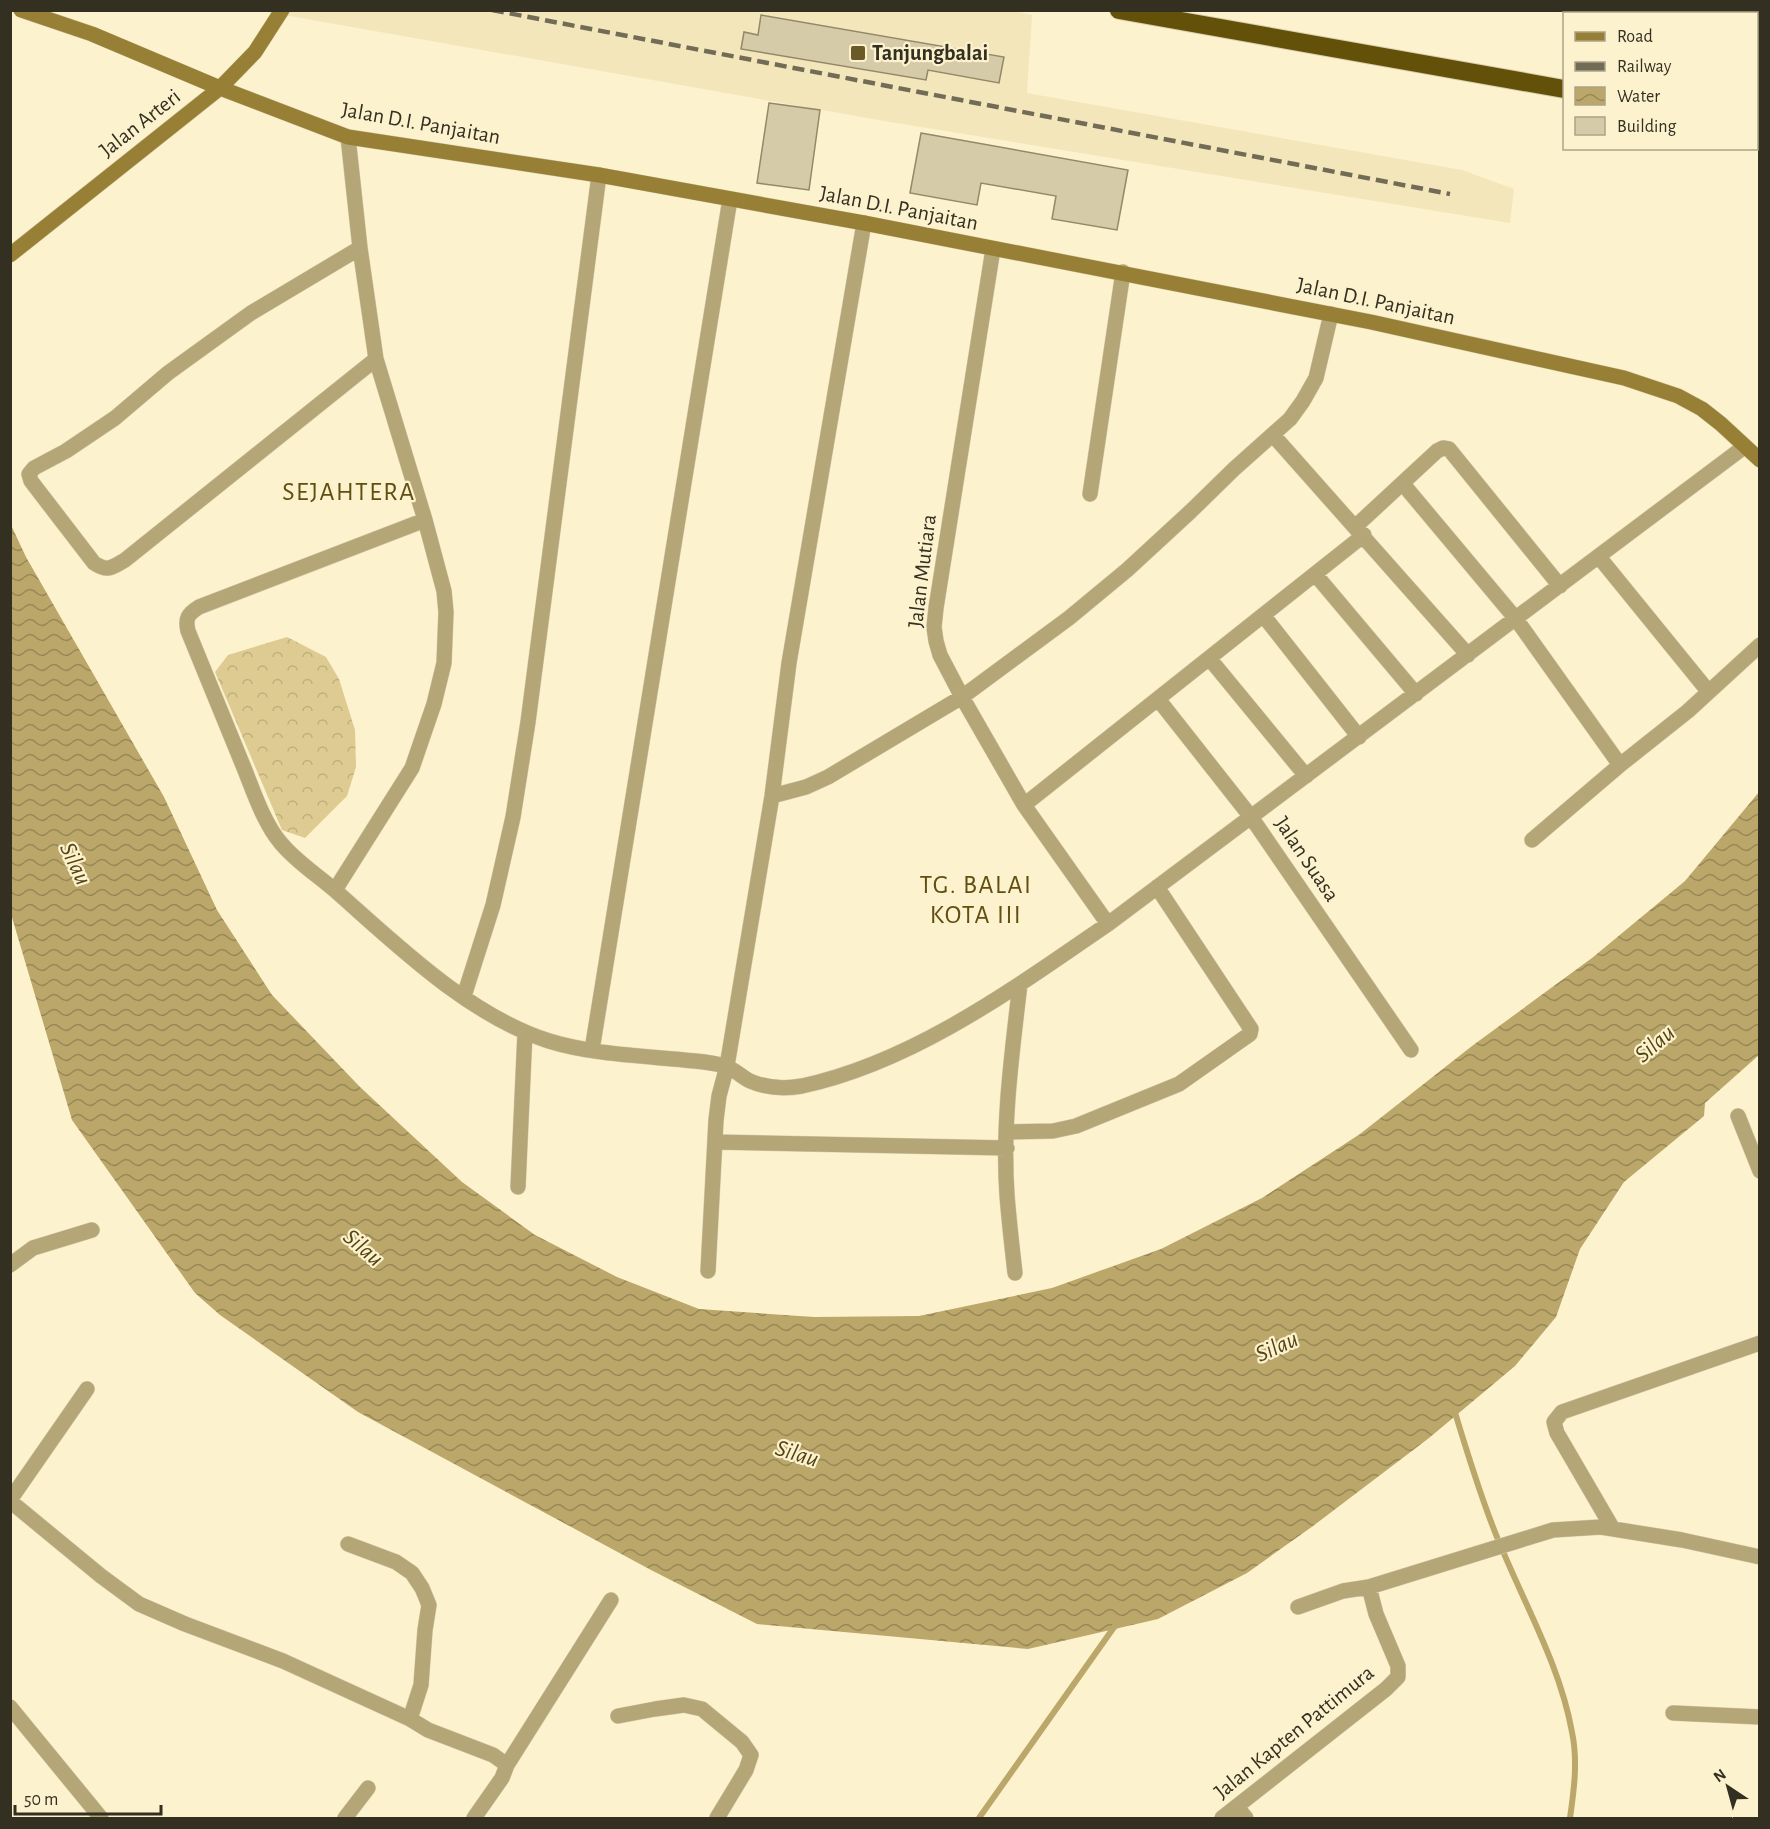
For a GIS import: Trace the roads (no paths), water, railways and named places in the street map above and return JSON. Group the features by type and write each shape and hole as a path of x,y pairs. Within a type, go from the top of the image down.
{"highway":[{"path":"1119,10 1563,89"}],"main road":[{"name":"Jalan D.I. Panjaitan","path":"21,10 92,34 220,88 348,137 599,175 864,223 1331,314 1581,368 1678,396 1702,409 1760,460"},
{"name":"Jalan Arteri","path":"10,255 220,88 255,52 282,10"}],"street":[{"path":"335,890 412,768 434,704 444,663 446,612 444,591 376,359 360,248 348,137"},
{"path":"464,996 493,905 513,817 530,710 599,175"},
{"path":"592,1050 730,199"},
{"path":"708,1271 719,1096 727,1066 772,796 789,663 864,223"},
{"path":"360,248 251,313 168,373 115,418 66,451 34,468 30,474 31,481 94,563 103,569 112,568 134,553 376,359"},
{"name":"Jalan Mutiara","path":"993,249 933,627 940,655 1024,805 1108,924"},
{"path":"1090,494 1123,272"},
{"path":"772,796 806,787 828,777 962,697 1069,618 1127,570 1290,419 1316,378 1331,314"},
{"path":"1273,435 1468,655"},
{"path":"424,520 199,607 188,614 186,622 245,771 268,823 280,842 402,950 490,1014 525,1032 551,1042 592,1050 702,1061 727,1066 749,1080 767,1086 801,1086 852,1072 897,1053 958,1022 1020,984 1108,924 1744,447"},
{"path":"1024,805 1315,574 1360,531 1403,484 1443,448 1449,449 1560,586"},
{"path":"1403,484 1516,619 1620,765"},
{"path":"1599,557 1708,691"},
{"path":"1315,574 1416,694"},
{"path":"1263,615 1359,737"},
{"path":"1532,840 1688,711 1760,645"},
{"path":"1209,658 1306,776"},
{"name":"Jalan Suasa","path":"1158,699 1251,817 1411,1050"},
{"path":"1007,1132 1053,1131 1076,1126 1179,1084 1250,1034 1251,1029 1157,887"},
{"path":"1015,1273 1007,1194 1007,1132 1012,1047 1020,984"},
{"path":"518,1187 525,1032"},
{"path":"1738,1116 1760,1171"},
{"path":"715,1142 1007,1148"},
{"path":"10,1265 33,1248 92,1230"},
{"path":"1612,1529 1557,1433 1554,1422 1557,1415 1760,1343"},
{"path":"87,1389 10,1500 101,1576 139,1604 283,1661 410,1719 428,1730 493,1755 507,1765"},
{"path":"1298,1607 1343,1591 1369,1587 1553,1530 1601,1527 1682,1540 1760,1557"},
{"path":"348,1544 396,1562 412,1573 429,1605 424,1630 421,1685 410,1719"},
{"name":"Jalan Kapten Pattimura","path":"1222,1818 1241,1813 1398,1677 1398,1666 1376,1614 1369,1587"},
{"path":"474,1818 502,1778 507,1765 611,1600"},
{"path":"618,1716 684,1705 702,1709 742,1742 751,1755 746,1770 717,1818"},
{"path":"10,1707 101,1818"},
{"path":"1673,1713 1760,1717"},
{"path":"345,1818 368,1788"}],"water":[{"name":"Silau","path":"11,525 26,557 164,797 217,910 272,995 360,1087 462,1182 535,1235 617,1277 699,1309 814,1317 919,1316 1052,1288 1161,1249 1262,1198 1360,1134 1472,1046 1592,958 1685,881 1759,792 1759,1055 1705,1103 1704,1116 1624,1182 1580,1249 1556,1317 1515,1366 1429,1438 1247,1573 1158,1619 1028,1649 757,1624 651,1570 358,1412 220,1315 195,1293 72,1120 11,914"}],"waterway":[{"path":"1454,1409 1493,1527 1548,1653 1566,1705 1575,1754 1570,1818"},
{"path":"979,1818 1117,1623"}],"railway":[{"path":"492,10 1450,194"}],"place":[{"name":"Tanjungbalai","path":"858,53"}],"district":[{"name":"SEJAHTERA","path":"349,492"},
{"name":"TG. BALAI KOTA III","path":"976,900"}]}
